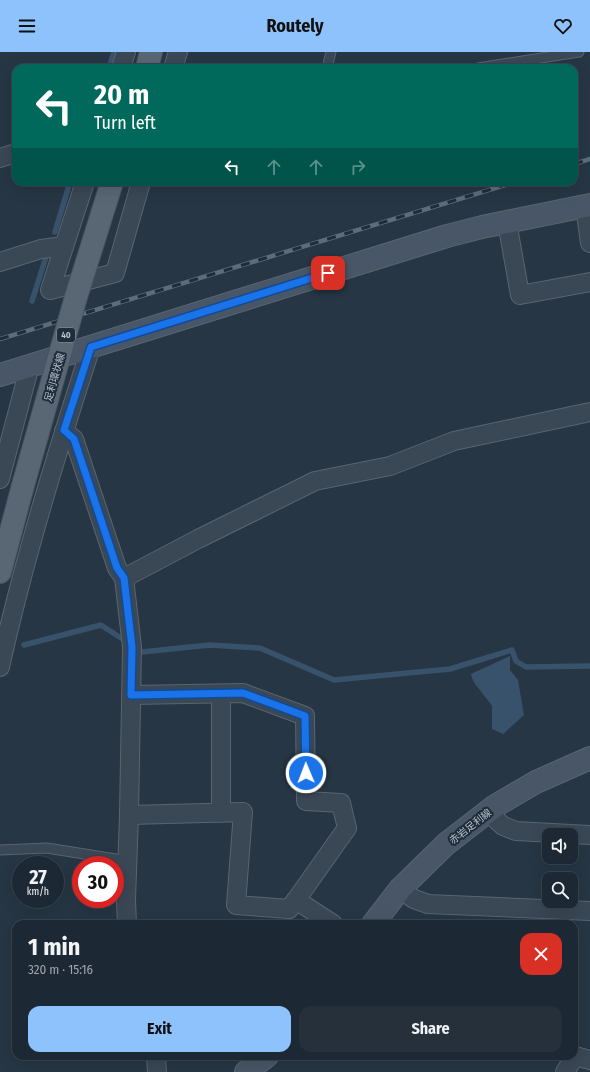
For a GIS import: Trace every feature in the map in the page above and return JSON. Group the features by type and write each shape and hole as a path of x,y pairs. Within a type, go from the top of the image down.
{"main road":[{"path":"148,64 151,52"},
{"name":"足利環状線","path":"0,572 76,297 111,186"}],"street":[{"path":"123,64 126,52"},
{"path":"174,64 178,52"},
{"path":"0,158 12,154"},
{"path":"84,186 50,290 115,273 140,186"},
{"path":"0,375 447,236 507,222 587,206 590,243"},
{"path":"507,222 520,294 590,282"},
{"path":"0,262 41,250 64,246"},
{"path":"0,667 30,548 64,430 91,347"},
{"path":"0,479 30,365"},
{"path":"124,578 198,539 315,481 390,466 454,441 590,412"},
{"path":"64,430 74,439 117,568 124,578 132,647 126,900 127,920"},
{"path":"129,815 243,812 236,905 289,910 347,828 341,803 306,801 305,716 243,693 131,695"},
{"path":"221,694 221,812"},
{"name":"赤岩足利線","path":"376,920 400,889 446,844 495,806 536,782 590,758"},
{"path":"488,812 503,826 516,831 590,835"},
{"path":"400,889 414,899 428,904 590,911"},
{"path":"296,900 327,920"},
{"path":"578,1057 590,1060"},
{"path":"156,1060 157,1072"},
{"path":"246,1072 262,1060"},
{"path":"565,1072 572,1060"}],"lane":[{"path":"328,64 332,52"},
{"path":"503,64 579,52"},
{"path":"0,850 48,848 128,861"}],"water":[{"path":"510,656 510,670 518,680 524,715 503,734 492,729 492,706 473,681 471,674"}],"waterway":[{"path":"110,64 114,52"},
{"path":"55,232 69,186"},
{"path":"32,301 46,257"},
{"path":"24,645 101,625 127,642"},
{"path":"136,648 142,652 209,645 260,648 334,680 450,669 512,650 516,661 526,667 590,666"}],"railway":[{"path":"578,163 590,159"},
{"path":"0,339 502,186"}],"route":[{"path":"306,773 305,716 243,693 131,695 132,647 124,578 117,568 74,439 64,430 91,347 328,273"}]}
